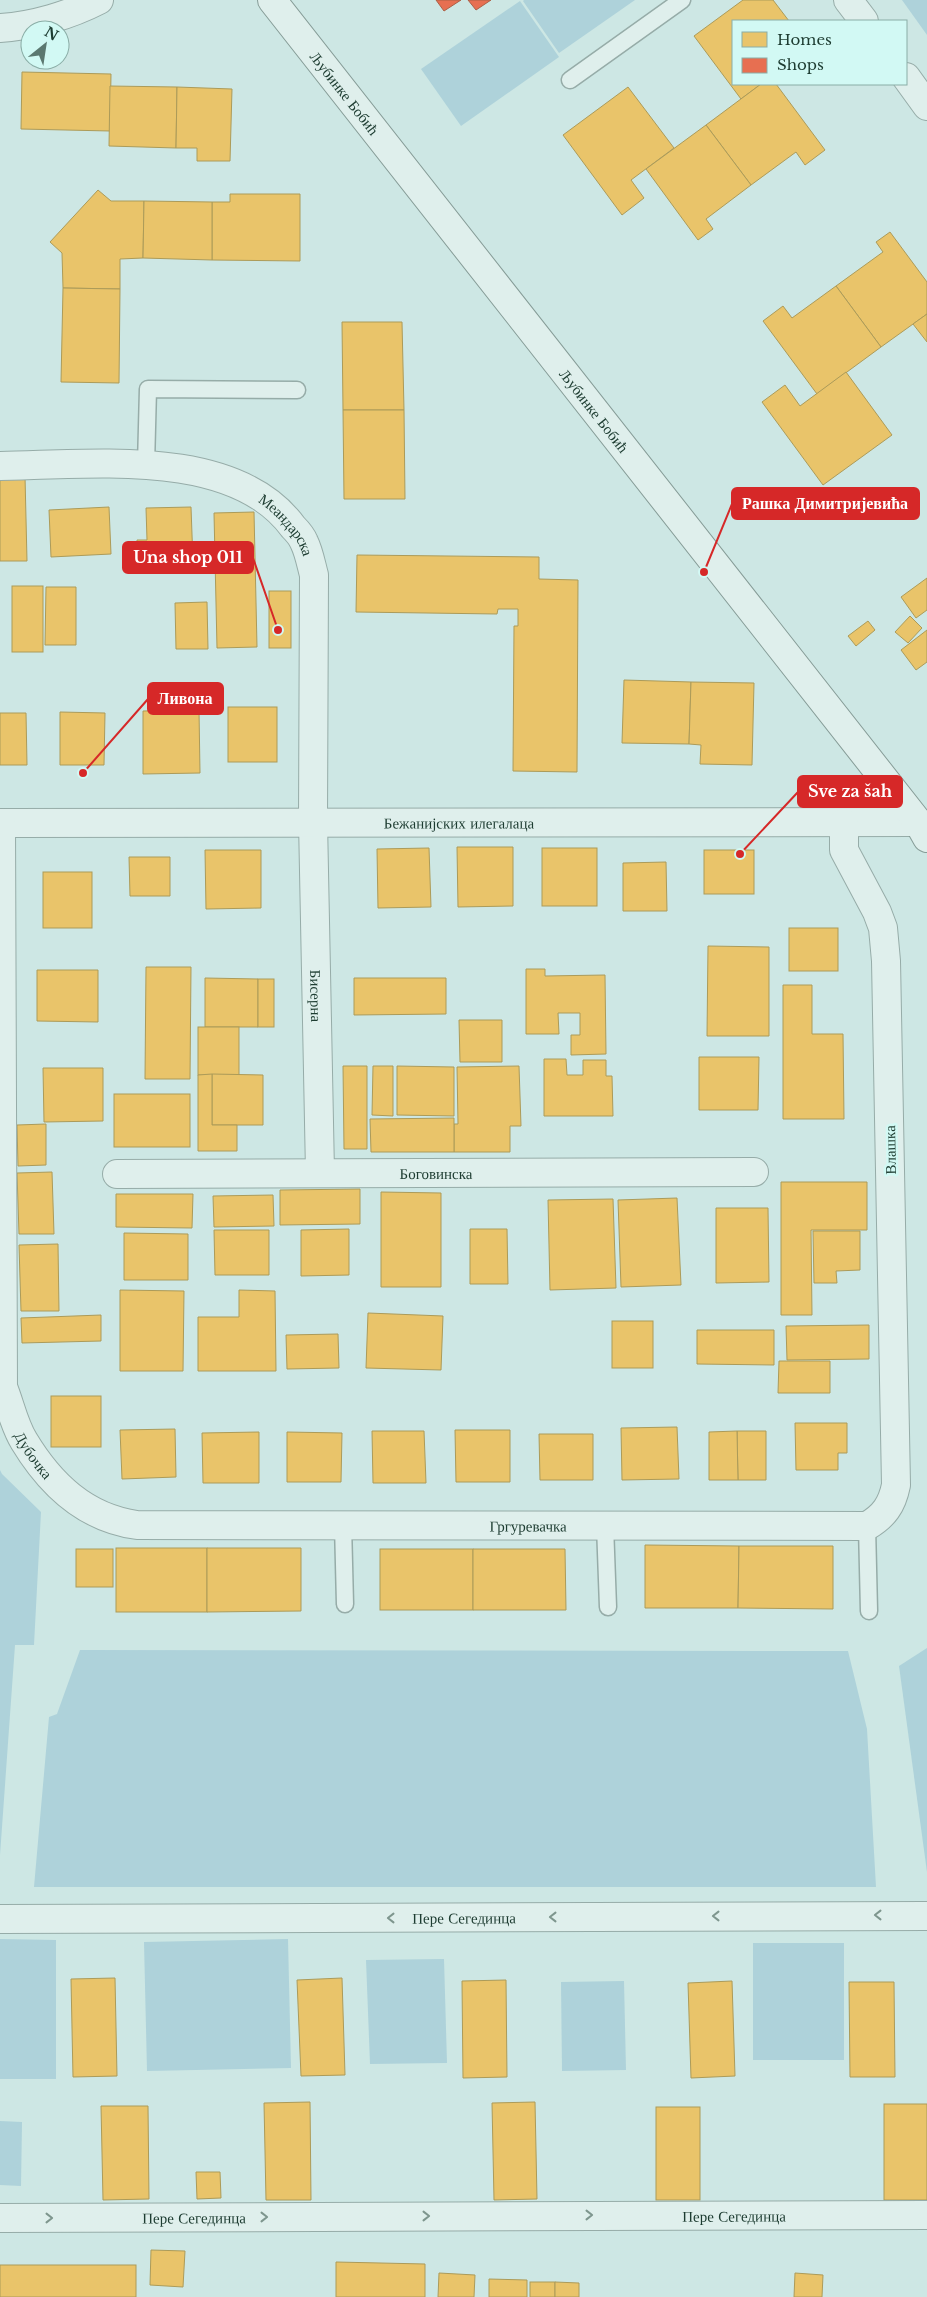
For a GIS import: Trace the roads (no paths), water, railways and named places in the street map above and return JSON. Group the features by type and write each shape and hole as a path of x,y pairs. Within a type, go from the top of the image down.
{"street":[{"path":"0,28 18,27 37,22 82,9 100,0"},
{"name":"Љубинке Бобић","path":"272,0 924,827"},
{"path":"848,0 863,20"},
{"path":"907,78 927,106"},
{"name":"Меандарска","path":"0,466 146,465 176,467 232,481 268,500 287,518 304,541 314,575 313,821"},
{"name":"Бежанијских илегалаца","path":"0,823 313,821 844,823 924,827"},
{"name":"Бисерна","path":"313,821 320,1172"},
{"name":"Дубочка","path":"0,823 3,1386 23,1440 56,1485 93,1512 114,1522 137,1525"},
{"name":"Влашка","path":"844,823 844,850 877,912 885,942 896,1486 894,1498 887,1510 867,1526"},
{"name":"Боговинска","path":"117,1174 754,1172"},
{"name":"Гргуревачка","path":"137,1525 867,1526"},
{"name":"Пере Сегединца","path":"0,1919 927,1916"},
{"name":"Пере Сегединца","path":"0,2218 927,2215"}],"lane":[{"path":"570,80 682,0"},
{"path":"146,465 148,389 297,390"},
{"path":"343,1524 345,1604"},
{"path":"605,1525 608,1607"},
{"path":"867,1526 869,1611"}],"place":[{"name":"Рашка Димитријевића","path":"704,572"},
{"name":"Una shop 011","path":"278,630"},
{"name":"Ливона","path":"83,773"},
{"name":"Sve za šah","path":"740,854"}]}
